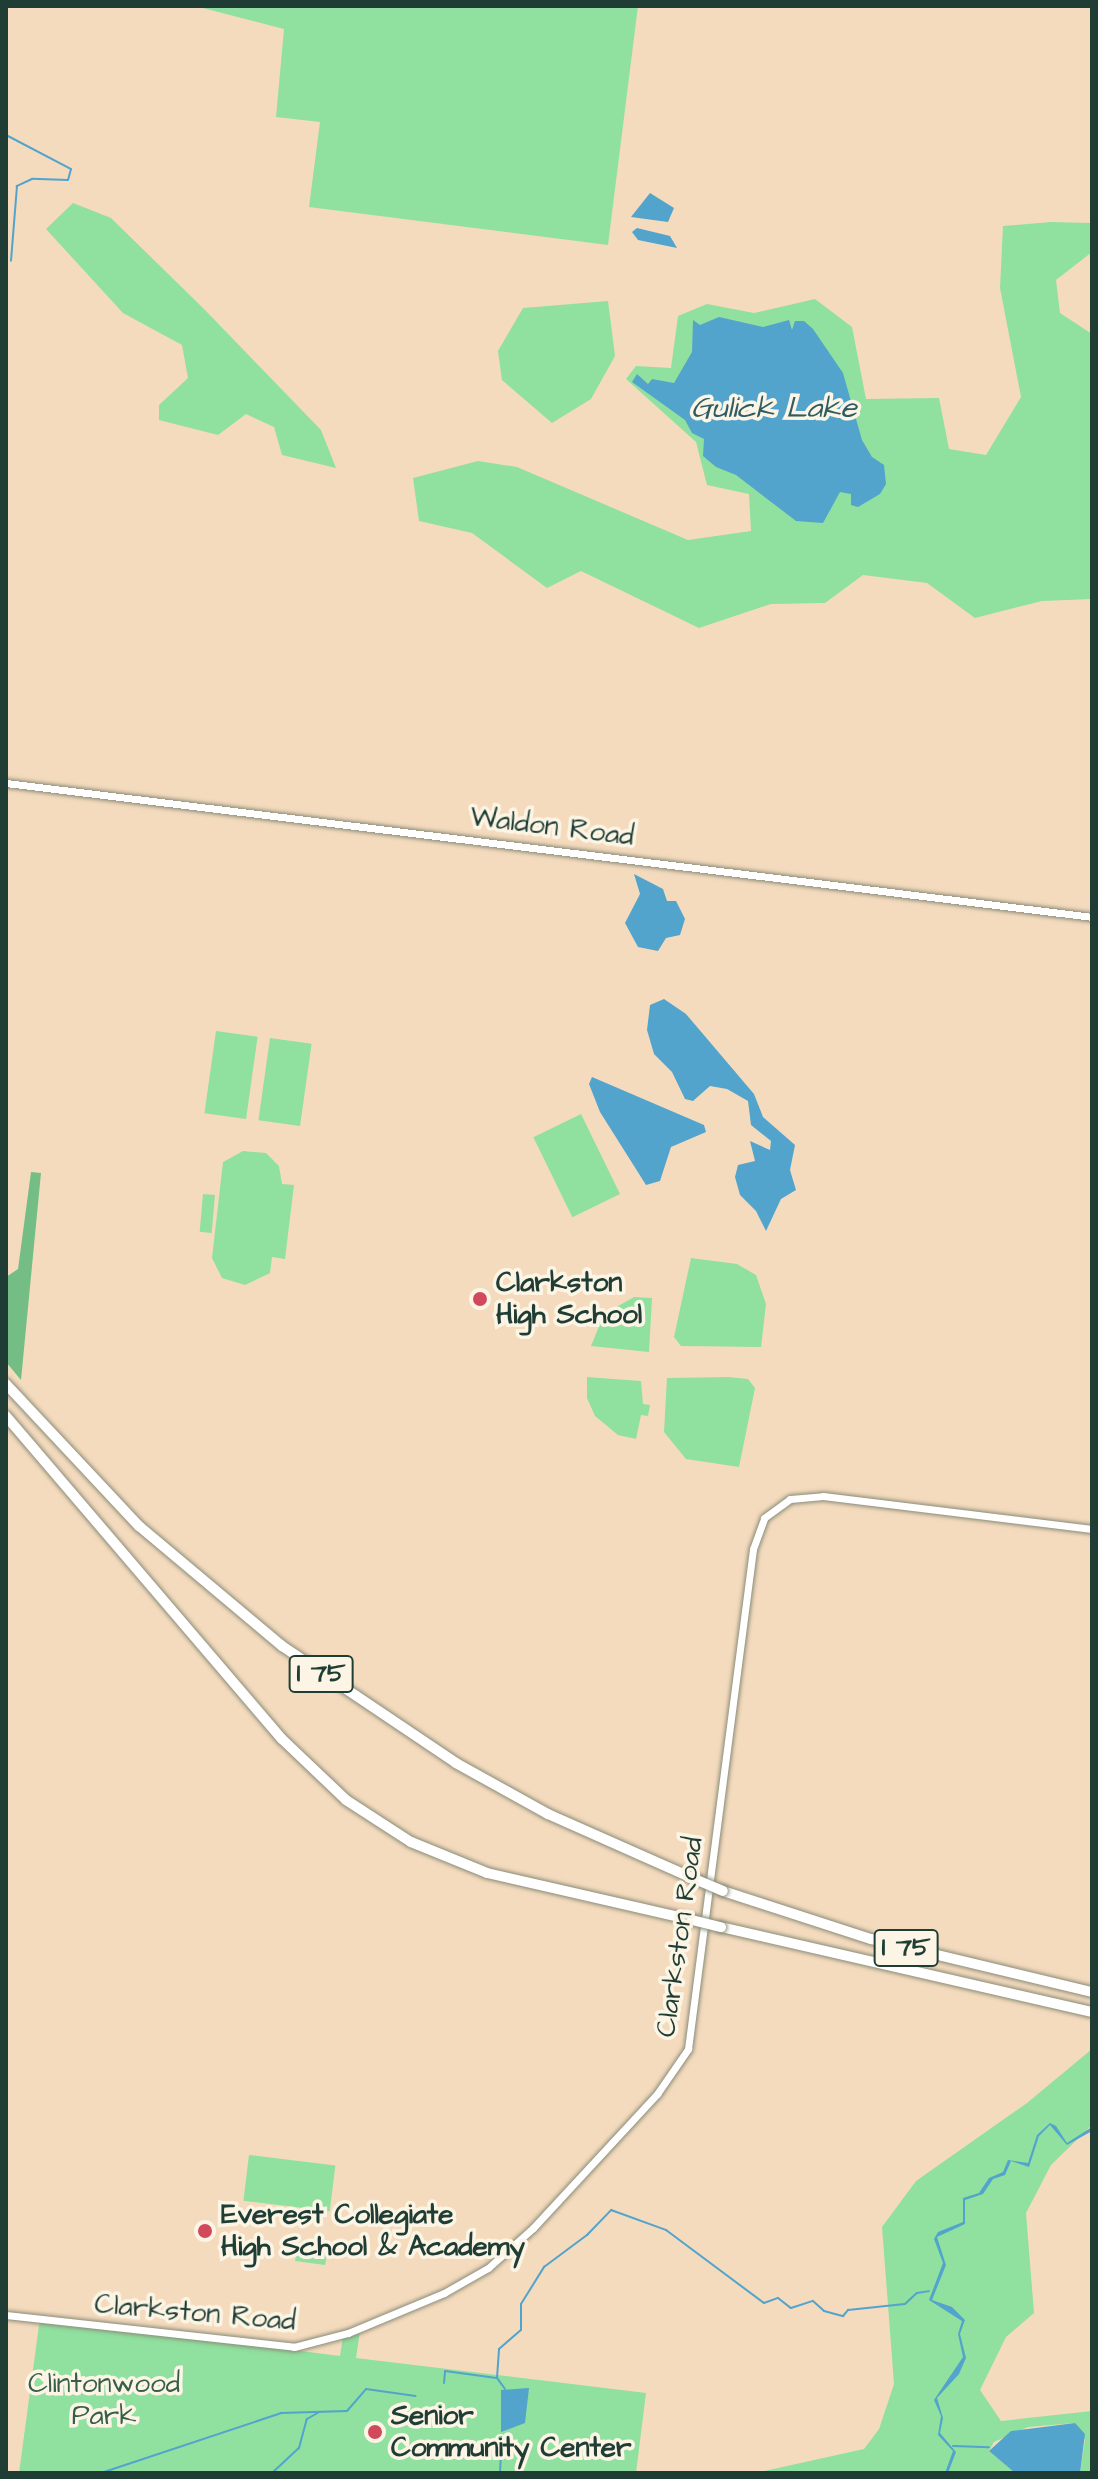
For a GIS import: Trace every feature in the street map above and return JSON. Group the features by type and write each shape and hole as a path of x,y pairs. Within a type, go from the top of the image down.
{"highway":[{"name":"I 75","path":"6,1384 139,1526 294,1655 469,1770 548,1814 723,1891 871,1939 1092,1992"},
{"name":"I 75","path":"6,1416 282,1739 346,1800 411,1842 487,1873 1092,2012"}],"street":[{"name":"Waldon Road","path":"6,783 1092,917"},
{"name":"Clarkston Road","path":"6,2315 294,2347 348,2333 444,2293 488,2268 533,2228 649,2102 688,2049 755,1536 764,1518 790,1499 823,1496 1092,1529"}],"green space":[{"path":"195,6 638,6 608,245 309,207 320,122 276,117 284,29"},
{"path":"73,203 111,218 204,309 321,430 336,468 282,455 274,427 246,414 218,435 159,420 159,405 188,378 182,345 123,313 46,229"},
{"path":"1092,223 1092,252 1056,280 1060,313 1092,334 1092,599 1042,601 975,618 927,583 863,575 825,603 771,604 699,628 581,571 547,588 472,533 419,521 413,478 478,461 517,467 688,540 751,531 749,494 707,485 696,442 626,379 636,366 671,368 678,316 707,304 754,313 815,299 852,327 866,399 939,398 949,449 986,455 1021,397 1000,288 1003,226"},
{"path":"608,301 615,356 591,399 552,423 502,380 498,351 523,308"},
{"path":"216,1031 258,1037 246,1119 204,1113"},
{"path":"270,1038 312,1044 300,1126 258,1120"},
{"path":"581,1114 620,1194 572,1217 533,1137"},
{"path":"243,1151 266,1153 279,1166 282,1184 294,1185 285,1259 272,1257 270,1273 245,1285 222,1278 212,1258 223,1162"},
{"path":"31,1172 41,1173 21,1380 6,1362 6,1277 18,1269"},
{"path":"203,1194 215,1195 212,1233 200,1232"},
{"path":"691,1258 737,1264 756,1275 766,1304 761,1347 681,1346 674,1337"},
{"path":"634,1297 652,1298 649,1352 591,1346 604,1314"},
{"path":"587,1377 641,1381 643,1404 650,1405 648,1416 641,1415 636,1439 618,1435 595,1416 587,1398"},
{"path":"667,1378 748,1379 755,1388 739,1467 686,1459 664,1432"},
{"path":"1092,2049 1092,2125 1051,2165 1026,2213 1034,2313 1006,2337 980,2390 1001,2421 1092,2411 1092,2473 1080,2473 1085,2440 1075,2423 1028,2427 994,2442 989,2451 1015,2473 755,2473 864,2449 879,2429 894,2384 882,2227 916,2181 1027,2103"},
{"path":"249,2155 335,2166 330,2211 243,2201"},
{"path":"319,2246 327,2255 325,2265 295,2261 297,2250"},
{"name":"Clintonwood Park","path":"40,2318 340,2356 343,2336 360,2331 356,2358 646,2393 636,2473 19,2473"}],"water":[{"path":"650,193 674,208 668,222 631,217"},
{"path":"637,228 670,236 677,248 638,240 632,232"},
{"name":"Gulick Lake","path":"719,317 763,327 789,320 792,330 795,321 804,321 813,329 843,373 862,440 872,457 884,465 886,484 880,494 858,507 851,505 851,494 840,492 823,523 796,521 736,475 716,467 703,456 704,439 692,433 685,420 632,382 637,374 648,384 652,379 674,383 692,352 693,320 700,325"},
{"path":"634,874 663,889 667,901 676,901 685,919 680,935 666,938 658,951 638,947 625,923 640,894"},
{"path":"664,999 686,1014 754,1094 763,1117 795,1145 790,1170 796,1190 781,1199 766,1231 756,1211 740,1195 735,1177 738,1165 755,1161 750,1141 770,1150 771,1141 751,1125 748,1101 727,1089 710,1086 693,1101 685,1099 672,1072 654,1054 647,1030 650,1005"},
{"path":"592,1077 704,1125 706,1132 671,1147 660,1181 646,1185 600,1112 589,1084"},
{"path":"1050,2123 1056,2126 1067,2143 1092,2127 1092,2131 1067,2145 1050,2125 1039,2136 1029,2167 1011,2161 1005,2175 993,2179 983,2194 965,2200 965,2224 937,2237 946,2265 932,2300 952,2307 965,2320 960,2334 966,2358 959,2374 937,2398 943,2418 940,2433 956,2452 948,2473 945,2473 953,2451 938,2435 941,2416 934,2400 963,2357 958,2334 962,2321 929,2300 943,2263 934,2239 938,2232 963,2222 963,2198 979,2193 989,2178 1003,2172 1008,2160 1028,2163 1037,2135"},
{"path":"529,2388 525,2423 501,2432 501,2390"},
{"path":"1075,2423 1085,2434 1080,2473 1015,2473 989,2451 1011,2431"}],"waterway":[{"path":"6,135 71,169 68,180 32,179 17,186 11,261"},
{"path":"505,2389 497,2378 499,2349 521,2330 521,2304 544,2267 587,2235 611,2210 666,2230 764,2303 778,2298 791,2308 813,2301 824,2311 843,2316 848,2310 905,2304 917,2293 929,2291"},
{"path":"444,2383 445,2371 497,2378"},
{"path":"101,2473 281,2413 347,2411 366,2389 416,2396"},
{"path":"272,2473 299,2448 307,2419 319,2412"},
{"path":"500,2473 502,2436"},
{"path":"953,2446 989,2447"}],"place":[{"name":"Clarkston High School","path":"480,1299"},
{"name":"Everest Collegiate High School & Academy","path":"205,2231"},
{"name":"Senior Community Center","path":"375,2432"}]}
